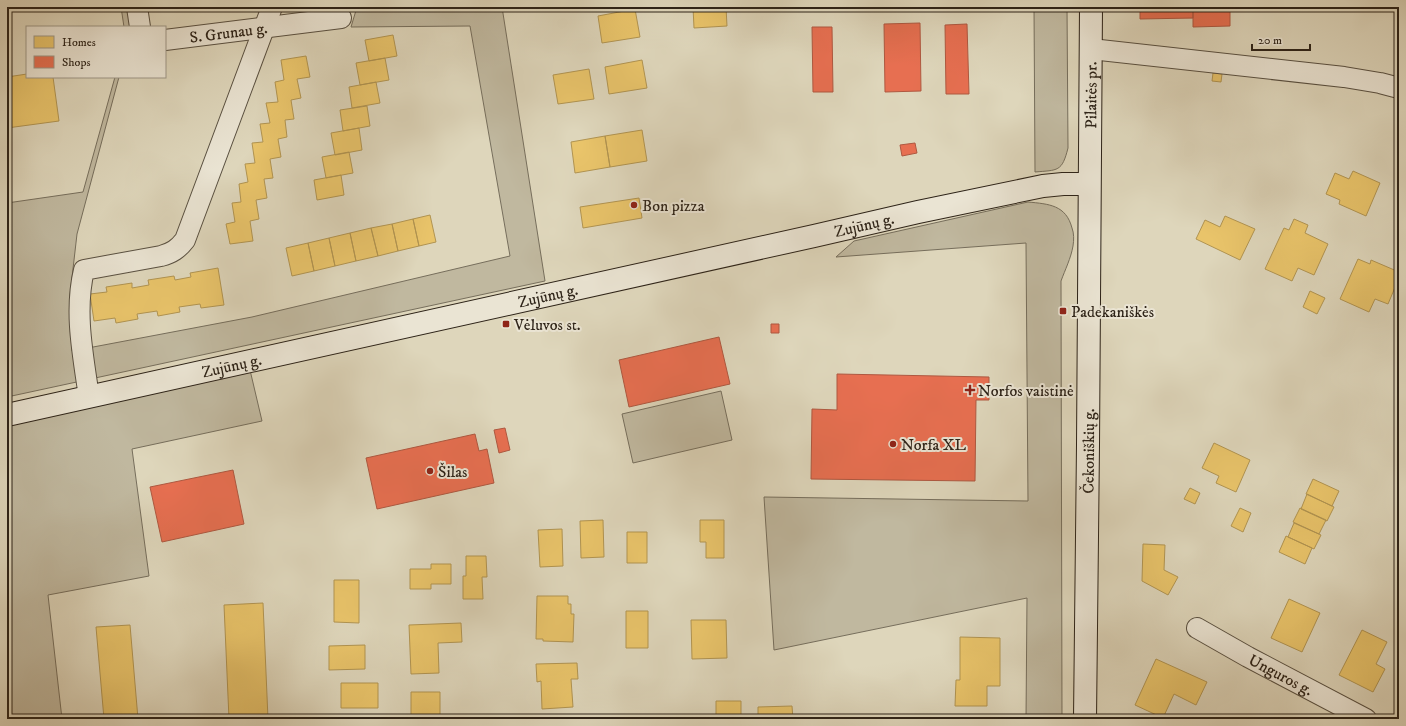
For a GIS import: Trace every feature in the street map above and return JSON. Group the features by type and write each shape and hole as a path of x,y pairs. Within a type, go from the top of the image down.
{"main road":[{"name":"Pilaitės pr.","path":"1090,7 1090,184"},
{"name":"Zujūnų g.","path":"7,415 926,210 1043,186 1090,184"},
{"name":"Čekoniškių g.","path":"1085,719 1090,184"}],"street":[{"path":"137,7 140,26"},
{"path":"89,397 80,329 79,300 84,270 161,256 175,250 184,240 272,7"},
{"name":"S. Grunau g.","path":"166,40 341,18"},
{"path":"1091,49 1344,77 1399,88"},
{"name":"Unguros g.","path":"1197,628 1248,657 1366,719"}],"shaded area":[{"path":"121,7 128,7 130,26 124,26"},
{"path":"357,7 502,7 545,281 7,397 7,203 83,192 115,78 119,78 77,234 70,295 72,351 252,317 510,256 470,26 351,27"},
{"path":"1034,7 1067,7 1068,148 1064,162 1061,166 1054,170 1035,172"},
{"path":"1028,202 1050,205 1061,210 1069,220 1074,237 1071,255 1061,281 1062,719 1026,719 1027,598 774,650 764,497 1028,501 1026,243 836,257 854,241"},
{"path":"250,370 262,421 132,449 149,576 48,595 62,719 7,719 7,425"},
{"path":"721,391 732,440 633,463 622,414"}],"building: Homes":[{"path":"693,7 726,7 727,26 694,28"},
{"path":"635,9 640,37 602,43 598,16"},
{"path":"393,35 397,56 369,61 365,40"},
{"path":"306,56 310,77 297,79 301,98 291,100 294,119 285,120 287,137 278,139 281,157 270,159 273,178 264,179 267,198 256,200 259,219 250,221 253,241 230,244 226,224 235,222 232,203 241,202 239,184 248,182 245,164 255,163 252,143 263,142 260,124 270,123 266,103 278,102 275,82 284,80 281,60"},
{"path":"385,58 389,80 360,85 356,63"},
{"path":"642,60 647,88 609,94 605,67"},
{"path":"589,69 594,99 558,104 553,75"},
{"path":"1213,73 1222,74 1221,82 1212,81"},
{"path":"26,74 26,78 53,78 59,121 7,128 7,77"},
{"path":"376,82 380,103 352,108 349,87"},
{"path":"367,106 370,126 343,131 340,110"},
{"path":"359,128 362,150 335,155 331,133"},
{"path":"642,130 647,161 610,167 605,136"},
{"path":"605,136 610,167 575,173 571,142"},
{"path":"349,152 353,173 326,178 322,157"},
{"path":"1353,171 1380,183 1366,216 1339,204 1340,200 1326,194 1335,173 1349,179"},
{"path":"341,175 344,195 317,200 314,180"},
{"path":"639,198 642,218 583,228 580,207"},
{"path":"430,215 436,242 419,246 413,219"},
{"path":"1225,216 1255,229 1240,260 1196,239 1205,220 1220,227"},
{"path":"413,219 419,246 398,251 392,224"},
{"path":"1294,219 1308,225 1305,233 1328,244 1314,275 1298,268 1292,281 1265,269 1284,228 1289,230"},
{"path":"392,224 398,251 378,256 371,228"},
{"path":"371,228 378,256 356,261 350,233"},
{"path":"350,233 356,261 335,266 329,238"},
{"path":"329,238 335,266 314,271 308,243"},
{"path":"308,243 314,271 292,276 286,248"},
{"path":"1358,259 1370,264 1371,260 1399,272 1399,278 1388,304 1375,299 1369,312 1340,299"},
{"path":"218,268 224,305 201,308 200,304 179,307 180,312 158,316 157,311 137,314 138,319 116,323 115,318 94,321 90,294 107,292 106,287 132,283 132,288 149,285 148,280 174,276 175,280 191,277 190,273"},
{"path":"1310,291 1325,298 1317,314 1303,307"},
{"path":"1214,443 1250,460 1236,492 1216,483 1219,476 1202,468"},
{"path":"1313,479 1339,491 1332,506 1306,494"},
{"path":"1190,488 1200,493 1195,504 1184,499"},
{"path":"1307,494 1334,507 1327,521 1301,509"},
{"path":"1240,508 1251,513 1243,532 1231,526"},
{"path":"1300,508 1326,520 1319,534 1293,522"},
{"path":"603,520 604,557 581,558 580,521"},
{"path":"700,520 724,520 724,558 706,558 706,542 700,542"},
{"path":"1294,523 1321,535 1314,549 1288,537"},
{"path":"562,529 563,566 540,567 538,530"},
{"path":"627,532 647,532 647,563 627,563"},
{"path":"1286,536 1312,548 1305,564 1279,552"},
{"path":"1143,544 1165,545 1164,570 1178,577 1168,595 1142,581"},
{"path":"466,556 486,556 487,577 482,577 483,599 463,599 463,576 466,576"},
{"path":"431,564 451,564 451,584 431,584 431,589 410,589 410,569 431,569"},
{"path":"334,580 359,580 359,623 334,622"},
{"path":"537,596 568,596 568,604 571,604 571,614 574,614 573,642 543,641 543,639 536,639"},
{"path":"1289,599 1320,613 1302,652 1271,638"},
{"path":"263,603 268,719 229,719 224,605"},
{"path":"626,611 648,611 648,648 626,648"},
{"path":"691,620 726,620 727,658 692,659"},
{"path":"461,623 462,642 438,643 439,673 411,674 409,625"},
{"path":"130,625 138,719 104,719 96,627"},
{"path":"1362,630 1387,642 1376,664 1385,669 1373,692 1339,675"},
{"path":"960,637 1000,638 1000,686 987,686 987,706 955,706 956,680 960,680"},
{"path":"365,645 365,669 329,670 329,646"},
{"path":"1156,659 1207,682 1196,705 1174,694 1163,718 1135,705"},
{"path":"577,663 578,679 571,679 573,707 542,709 541,681 537,682 536,664"},
{"path":"341,683 378,683 378,708 341,708"},
{"path":"411,692 440,692 440,719 411,719"},
{"path":"716,701 741,701 741,719 716,719"},
{"path":"792,706 793,719 758,719 758,707"}],"building: Shops":[{"path":"1140,7 1193,7 1193,18 1140,19"},
{"path":"1193,7 1230,7 1230,26 1193,27"},
{"path":"920,23 921,91 885,92 884,24"},
{"path":"967,24 969,94 946,94 945,25"},
{"path":"812,27 832,27 833,92 813,92"},
{"path":"915,143 917,153 902,156 900,145"},
{"path":"771,324 779,324 779,333 771,333"},
{"path":"719,337 730,384 629,407 619,360"},
{"name":"Norfa XL","path":"837,374 989,377 989,400 976,400 975,481 811,479 812,409 837,410"},
{"path":"505,428 510,450 499,453 494,430"},
{"name":"Šilas","path":"475,434 479,451 487,449 494,483 377,509 366,458"},
{"path":"233,470 244,524 162,542 150,487"}],"place":[{"name":"Bon pizza","path":"634,205"},
{"name":"Padekaniškės","path":"1063,311"},
{"name":"Vėluvos st.","path":"506,324"},
{"name":"Norfos vaistinė","path":"970,390"},
{"name":"Norfa XL","path":"893,444"},
{"name":"Šilas","path":"430,471"}]}
